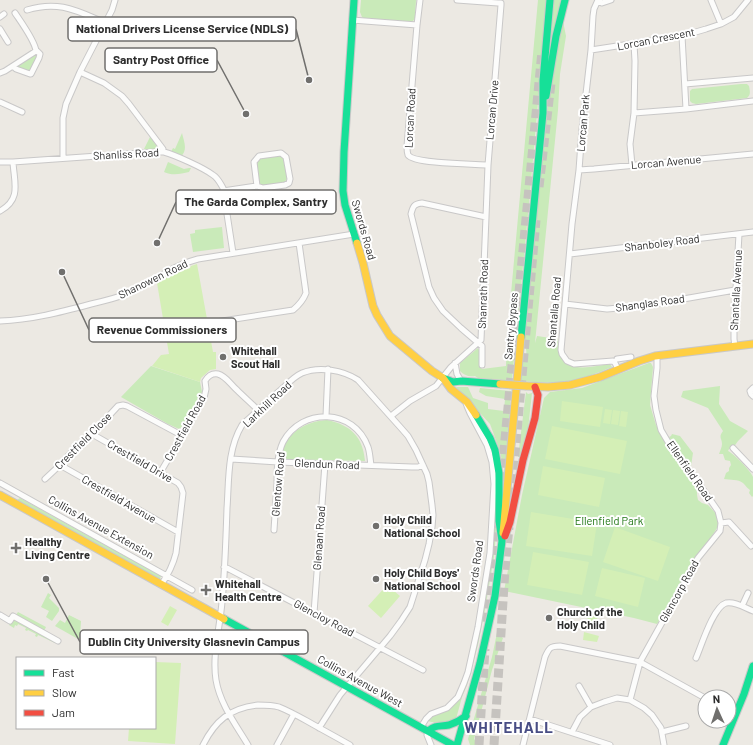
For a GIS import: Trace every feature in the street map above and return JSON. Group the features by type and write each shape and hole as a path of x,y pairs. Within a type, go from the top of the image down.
{"main road":[{"name":"Swords Road","path":"354,0 344,152 343,191 374,306 377,315 390,336 432,371 443,378 451,390 472,408 490,438 495,450 499,473 499,521 502,541 495,596 480,664 457,745"},
{"name":"Santry Bypass","path":"502,541 542,113 543,81 550,0"},
{"name":"Santry Bypass","path":"542,113 556,36 565,0"},
{"path":"443,378 453,382 461,381 535,387 570,386 585,382 618,369 632,360 727,348 743,344 753,344"},
{"name":"Swords Road","path":"502,541 506,535 510,522 523,460 535,418 538,400 535,387"},
{"path":"538,400 544,392 554,387"},
{"name":"Collins Avenue Extension","path":"0,495 192,601"},
{"name":"Collins Avenue West","path":"192,601 453,745"},
{"path":"737,701 753,666"},
{"path":"428,731 434,726 454,724 466,716"},
{"path":"723,745 727,729"}],"street":[{"path":"63,158 63,115 66,104 80,72 106,23 115,0"},
{"name":"Lorcan Road","path":"420,0 407,146 408,155 420,160 488,165"},
{"name":"Lorcan Drive","path":"457,0 501,2 488,165 486,218"},
{"path":"598,1 602,3 611,0"},
{"path":"710,0 721,24"},
{"name":"Lorcan Crescent","path":"591,50 682,36 706,29 721,24 734,17 748,0"},
{"name":"Lorcan Park","path":"574,206 591,50 592,16 598,1"},
{"path":"27,10 44,6 56,6 76,10 106,23"},
{"path":"14,66 16,69 32,74 40,54 36,50 15,13"},
{"path":"352,20 417,25"},
{"path":"0,29 8,42"},
{"path":"682,36 686,109"},
{"path":"632,165 630,144 634,113 634,44"},
{"path":"0,73 14,66 36,50"},
{"path":"80,72 104,83 122,96 163,149 163,152"},
{"path":"685,84 753,78"},
{"path":"634,113 686,109 753,101"},
{"path":"0,102 22,112"},
{"name":"Shanliss Road","path":"0,162 163,152 179,158 210,173 220,182 223,191 233,253"},
{"path":"223,191 258,186 263,188 286,185 290,179 286,157 281,153 259,156 254,162 258,186"},
{"name":"Lorcan Avenue","path":"579,170 753,154"},
{"path":"0,211 9,205 14,198 13,162"},
{"path":"482,365 482,346 443,311 434,298 429,287 411,214 414,206 422,203 486,218"},
{"name":"Shantalla Road","path":"574,206 561,346 562,354 567,361 574,364 613,361 618,369"},
{"name":"Shanrath Road","path":"443,378 455,363 481,340 486,218"},
{"name":"Shanboley Road","path":"570,254 753,232"},
{"name":"Shanowen Road","path":"0,321 18,320 53,314 116,298 166,272 198,259 354,234"},
{"name":"Shantalla Avenue","path":"735,346 735,290 738,234"},
{"path":"209,323 293,310 300,305 306,293 299,243"},
{"name":"Shanglas Road","path":"565,304 607,308 642,306 735,290"},
{"name":"Ellenfield Road","path":"657,356 654,396 661,430 674,452 718,511 721,523"},
{"path":"617,359 632,360"},
{"path":"455,363 457,374 461,381"},
{"path":"326,416 328,369"},
{"name":"Larkhill Road","path":"248,745 220,696 216,680 215,664 221,617 229,472 233,446 242,426 290,381 302,373 328,369 353,376 358,380 408,436 423,465 429,482 433,515 429,544 422,573 410,607 401,622 340,695 319,728"},
{"name":"Crestfield Road","path":"160,473 204,398 206,389 205,381 208,376 219,374 226,378 258,410"},
{"path":"391,416 410,401 436,386 443,378"},
{"path":"753,388 750,391 753,396"},
{"name":"Swords Road","path":"421,727 431,714 447,708 458,697 464,683 468,672 478,627 490,553 494,503 493,468 487,445 467,405"},
{"name":"Crestfield Close","path":"45,479 74,449 92,434 118,406 127,406 181,435"},
{"name":"Glentow Road","path":"274,530 280,450 288,434 294,428 306,420 326,416 352,425 363,438 367,446 371,465"},
{"name":"Crestfield Drive","path":"92,434 178,483 181,487 183,493 176,553 167,576 161,585"},
{"path":"733,448 753,470"},
{"name":"Glendun Road","path":"231,459 412,467 423,465"},
{"name":"Glenaan Road","path":"314,613 324,464"},
{"name":"Crestfield Avenue","path":"60,465 178,532"},
{"name":"Collins Avenue Extension","path":"0,483 192,590"},
{"path":"721,523 728,522 751,546"},
{"name":"Glencorp Road","path":"630,700 640,662 698,558 720,531 721,523"},
{"name":"Glencloy Road","path":"224,567 423,670"},
{"path":"742,606 748,592"},
{"path":"696,658 707,629 714,615 721,606 726,603 734,604 753,611"},
{"path":"0,615 10,621 13,616 58,641"},
{"path":"523,745 545,657 550,647 560,646 640,662 697,694"},
{"path":"579,686 591,707"},
{"path":"572,732 580,717 591,707 617,698 630,700 644,708 652,715 661,728 664,745"},
{"path":"203,745 216,724 229,713 241,708 261,705 271,705 294,714 343,743 350,745"},
{"path":"277,745 294,714"},
{"path":"530,719 610,745"},
{"path":"662,732 686,726"},
{"path":"428,731 427,735 431,745"}],"green space":[{"path":"361,0 416,0 415,18 409,23 365,19 362,17 360,12"},
{"path":"538,0 547,0 512,379 505,380 478,378 475,376 466,375 460,371 460,363 478,348 479,365 482,369 506,366 507,337"},
{"path":"552,0 562,0 547,82"},
{"path":"563,21 566,36 560,74 558,110 535,343 537,336 558,339 558,349 560,355 569,365 575,367 610,364 612,367 586,377 567,382 555,383 521,381 522,363 526,352 524,345 543,146 549,95"},
{"path":"35,55 38,55 31,73 17,67 17,66"},
{"path":"747,84 749,86 750,94 747,98 696,104 690,101 690,91 692,89"},
{"path":"182,133 185,148 181,157 171,152 173,148 175,149"},
{"path":"150,137 157,147 154,150 145,151 144,149"},
{"path":"280,155 284,158 287,179 281,184 263,187 260,184 256,163 261,157"},
{"path":"168,162 184,169 191,168 189,172 186,173 170,174 164,172"},
{"path":"222,227 224,248 193,252 190,234 195,233 195,230"},
{"path":"197,264 213,352 216,352 216,369 210,370 201,378 200,382 152,366 161,355 169,354 157,283 185,267 187,269"},
{"name":"Ellenfield Park","path":"651,363 653,367 650,405 656,425 680,464 697,487 698,500 708,505 722,520 657,624 504,591 522,495 544,398 550,392 582,388"},
{"path":"151,366 200,382 202,392 184,425 179,429 121,397"},
{"path":"720,386 719,404 730,421 748,431 733,448 729,449 728,451 742,462 753,477 752,497 749,493 750,490 743,483 736,480 724,479 731,465 730,461 725,460 723,454 719,454 722,445 721,435 723,431 708,408 681,397 683,391"},
{"path":"456,387 468,387 473,398 488,403 488,409 504,411 505,399 486,396 479,392 480,388 511,391 505,467 503,467 500,451 490,424"},
{"path":"526,392 528,394 532,393 527,438 521,457 518,457"},
{"path":"562,401 603,407 600,427 560,421"},
{"path":"605,409 612,410 610,424 603,423"},
{"path":"613,410 620,411 618,425 611,424"},
{"path":"621,411 628,412 626,427 619,426"},
{"path":"327,420 343,425 354,433 362,445 365,461 282,459 284,446 292,435 308,424"},
{"path":"552,426 627,441 620,474 545,459"},
{"path":"672,434 680,436 693,453 691,466 687,463 669,437"},
{"path":"543,466 605,478 599,507 538,495"},
{"path":"496,476 497,521 494,557 484,615 482,615 492,551 495,521"},
{"path":"20,498 161,576 160,579 17,500"},
{"path":"531,512 597,523 592,556 526,546"},
{"path":"615,527 670,547 658,581 603,562"},
{"path":"533,552 589,562 582,595 527,585"},
{"path":"602,568 645,578 638,607 595,596"},
{"path":"387,585 400,596 381,618 368,606"},
{"path":"48,593 51,595 49,598 59,608 59,611 52,621 46,617 49,611 41,607"},
{"path":"170,606 177,610 168,626 161,622"},
{"path":"18,612 46,627 44,631 16,615"},
{"path":"589,613 598,614 595,631 585,629"},
{"path":"69,615 81,621 80,637 78,639 55,626 60,620 65,623"},
{"path":"13,618 56,641 55,643 38,635 37,637 35,636 36,634 25,630 26,628 18,624 17,626 15,625 14,628 9,625"},
{"path":"481,619 483,619 478,645 456,719 454,722 437,723 428,721 432,716 458,699"},
{"path":"498,628 500,628 500,636 503,638 492,670 474,739 480,745 470,745 468,739 492,657"},
{"path":"584,632 599,636 597,642 583,640"},
{"path":"156,662 181,663 175,744 128,741 129,729 156,729"}],"tunnel":[{"path":"501,481 542,51"},
{"path":"539,187 551,83"},
{"path":"510,510 536,220"},
{"path":"487,622 497,515"},
{"path":"494,745 509,527"},
{"path":"479,745 485,649"}],"traffic: fast":[{"path":"354,0 344,152 343,191 345,205 357,243"},
{"path":"521,337 543,113 543,81 550,0"},
{"path":"546,96 556,36 565,0"},
{"path":"443,378 453,382 461,381 500,384"},
{"path":"457,745 480,663 495,596 502,541 499,521 499,473 495,450 490,438 476,415"},
{"path":"224,619 453,745"},
{"path":"723,745 744,694 753,666"},
{"path":"428,731 436,727 446,726 466,716"}],"traffic: slow":[{"path":"357,243 373,306 390,336 432,371 443,378 451,389 467,402 476,415"},
{"path":"503,533 521,337"},
{"path":"526,386 548,387 570,385 600,377 655,356 753,344"},
{"path":"500,384 526,386"},
{"path":"0,495 224,619"}],"traffic: jam":[{"path":"505,536 510,522 523,460 535,418 538,395 535,387"}],"place":[{"name":"National Drivers License Service (NDLS)","path":"309,80"},
{"name":"Santry Post Office","path":"246,114"},
{"name":"The Garda Complex, Santry","path":"157,243"},
{"name":"Revenue Commissioners","path":"62,272"},
{"name":"Whitehall Scout Hall","path":"223,357"},
{"name":"Holy Child National School","path":"376,526"},
{"name":"Healthy Living Centre","path":"16,548"},
{"name":"Dublin City University Glasnevin Campus","path":"46,579"},
{"name":"Holy Child Boys' National School","path":"376,579"},
{"name":"Whitehall Health Centre","path":"206,590"},
{"name":"Church of the Holy Child","path":"549,618"}],"district":[{"name":"WHITEHALL","path":"509,728"}]}
